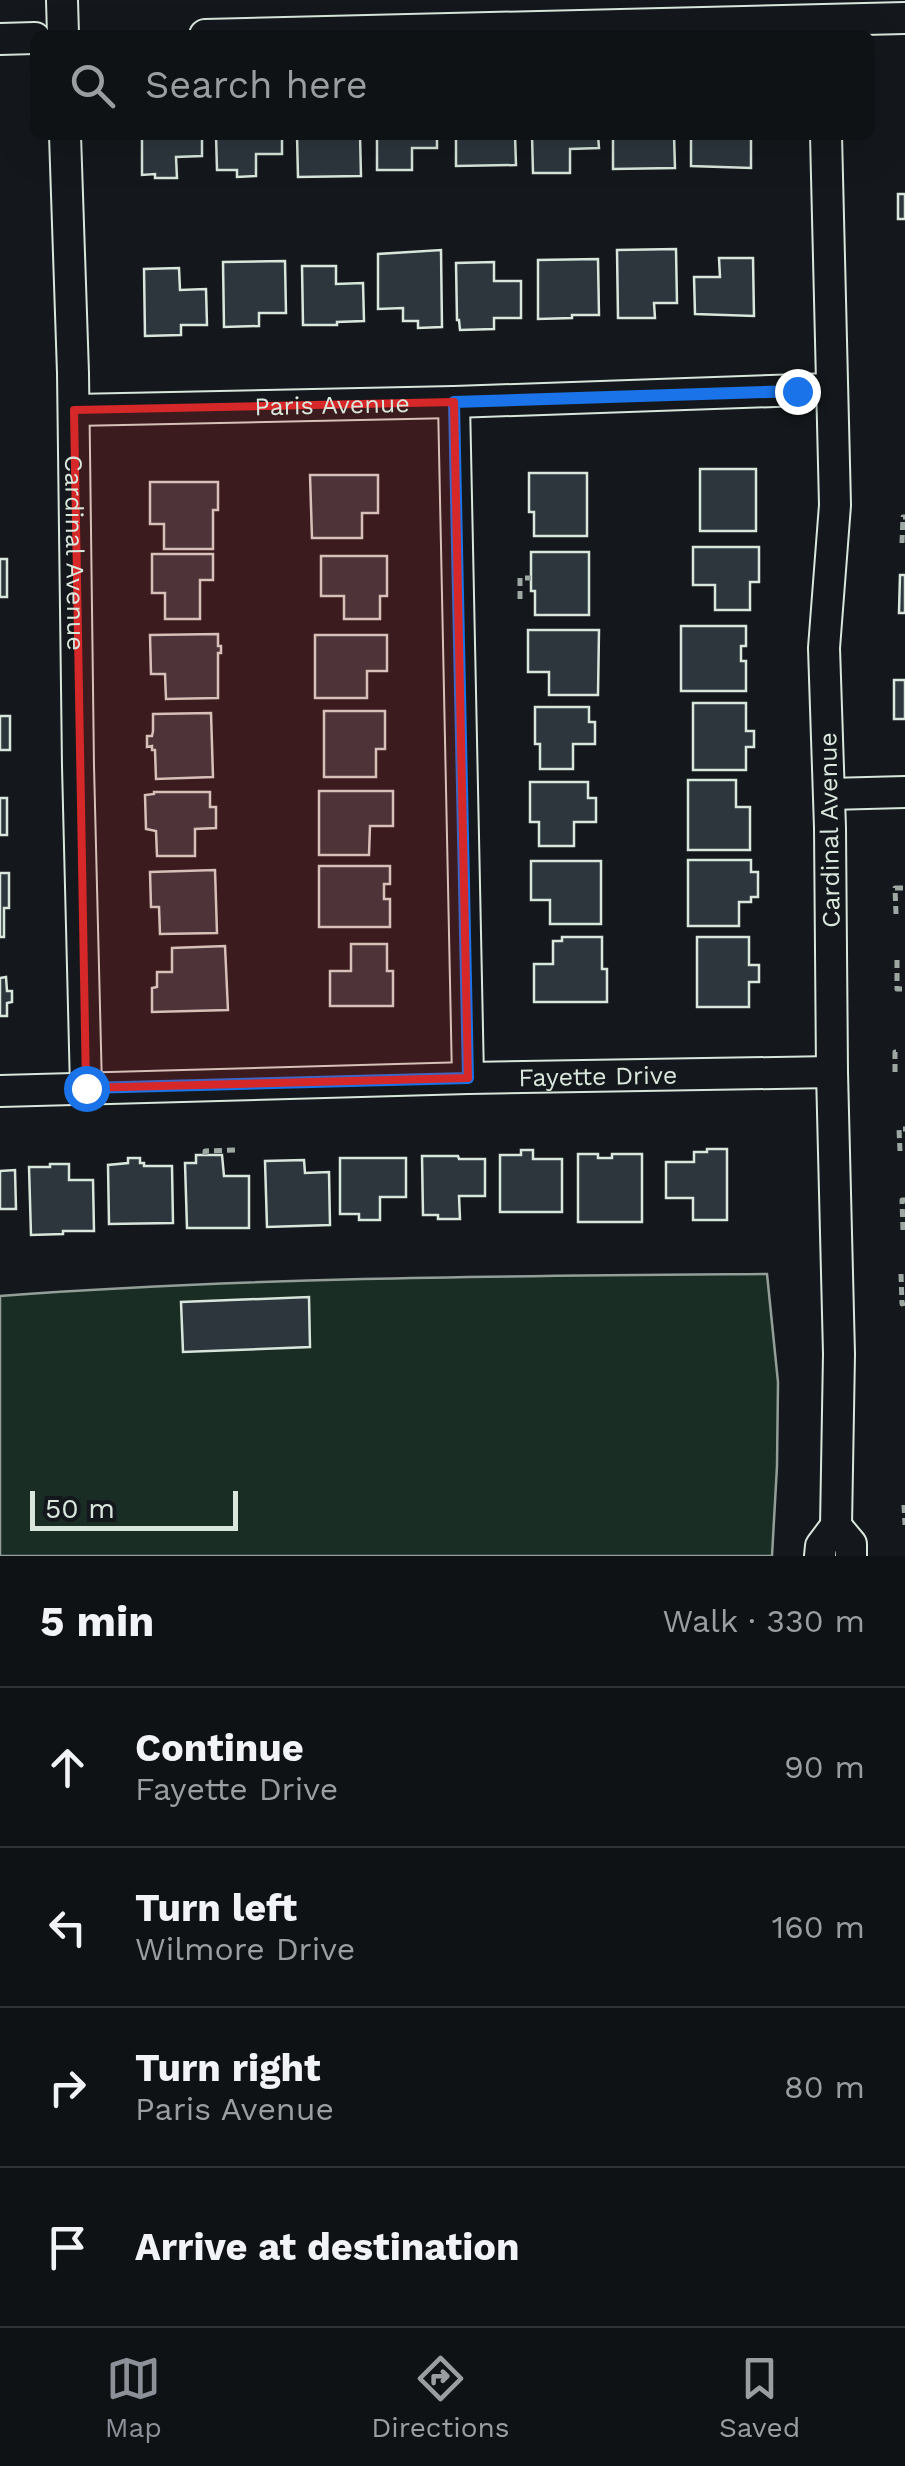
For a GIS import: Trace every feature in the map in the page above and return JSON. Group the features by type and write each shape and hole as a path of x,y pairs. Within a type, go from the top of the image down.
{"street":[{"path":"62,0 62,30"},
{"path":"387,30 905,18"},
{"path":"0,39 30,38"},
{"name":"Cardinal Avenue","path":"65,140 86,1088"},
{"name":"Cardinal Avenue","path":"820,1556 821,1546 836,1526 839,1354 824,648 835,506 826,140"},
{"name":"Paris Avenue","path":"74,410 831,390"},
{"path":"454,402 468,1078"},
{"path":"829,794 905,792"},
{"name":"Fayette Drive","path":"0,1090 832,1072"},
{"name":"Cardinal Avenue","path":"836,1526 851,1544 851,1556"}],"path":[{"path":"902,543 905,516"},
{"path":"520,599 520,578 530,578"},
{"path":"896,914 896,888 905,888"},
{"path":"897,960 897,990 905,989"},
{"path":"896,1072 895,1052 901,1052"},
{"path":"900,1151 899,1129 905,1129"},
{"path":"205,1155 206,1151 235,1150"},
{"path":"903,1230 905,1200"},
{"path":"901,1274 902,1304 905,1303"},
{"path":"904,1505 905,1525"}],"highlighted area":[{"path":"454,402 468,1078 86,1088 74,410"}],"green space":[{"path":"767,1274 778,1382 772,1556 0,1556 0,1296 287,1281"}],"building":[{"path":"142,140 202,140 202,156 176,157 177,178 142,175"},
{"path":"216,140 282,140 282,154 256,154 256,176 237,177 237,170 217,170"},
{"path":"297,140 360,140 361,176 298,177"},
{"path":"377,140 437,140 437,148 412,148 412,170 377,170"},
{"path":"456,140 515,140 516,165 456,166"},
{"path":"532,140 598,140 599,148 570,149 570,173 533,173"},
{"path":"613,140 674,140 675,168 613,169"},
{"path":"691,140 751,140 751,168 691,166"},
{"path":"898,194 905,194 905,219 898,219"},
{"path":"676,249 677,303 654,303 655,318 618,318 617,250"},
{"path":"441,250 442,327 418,328 418,321 403,321 403,308 378,309 378,254"},
{"path":"719,258 753,258 754,316 695,314 694,277 720,277"},
{"path":"598,259 599,315 538,319 538,260"},
{"path":"285,261 286,313 259,313 259,326 224,327 223,262"},
{"path":"494,262 494,281 521,281 521,318 494,318 494,329 460,330 456,263"},
{"path":"302,266 336,266 336,284 363,283 364,321 303,325"},
{"path":"179,268 180,290 206,289 207,325 181,325 181,335 145,336 144,269"},
{"path":"700,469 756,469 756,531 700,531"},
{"path":"529,473 587,473 587,536 534,536 534,512 529,512"},
{"path":"310,475 378,475 378,513 362,513 362,538 312,538"},
{"path":"150,482 218,482 213,549 164,549 164,524 150,524"},
{"path":"693,547 759,547 759,582 750,582 750,610 715,610 715,585 693,585"},
{"path":"531,552 589,552 589,615 535,615"},
{"path":"152,554 213,554 213,580 200,580 200,619 165,619 165,593 152,593"},
{"path":"321,556 387,556 387,596 380,596 380,619 344,619 344,596 321,596"},
{"path":"0,559 7,559 7,597 0,597"},
{"path":"900,575 905,575 905,613 899,613"},
{"path":"681,626 746,626 741,661 746,661 746,691 681,691"},
{"path":"528,630 599,630 598,695 549,695 549,672 528,672"},
{"path":"218,634 218,698 166,699 165,674 151,674 150,635"},
{"path":"315,635 387,635 387,671 367,671 367,698 315,698"},
{"path":"894,680 905,680 905,719 894,719"},
{"path":"693,703 746,703 746,731 754,731 754,747 746,747 746,770 693,770"},
{"path":"535,707 589,707 589,722 595,722 595,744 573,744 573,769 540,769"},
{"path":"324,711 385,711 385,749 376,749 376,777 324,777"},
{"path":"211,713 213,777 156,779 155,750 147,747 147,736 152,736 153,731 153,714"},
{"path":"0,716 10,716 10,750 0,750"},
{"path":"688,780 736,780 736,807 750,807 750,850 688,850"},
{"path":"530,782 588,782 588,798 596,798 596,822 574,822 574,846 539,846 539,822 530,822"},
{"path":"319,791 393,791 393,826 370,826 369,855 319,855"},
{"path":"210,792 210,807 216,807 216,828 195,829 195,856 157,856 156,831 146,829 145,795"},
{"path":"0,798 7,798 7,835 0,835"},
{"path":"688,860 751,860 751,872 758,872 758,897 751,897 751,902 739,902 739,926 688,926"},
{"path":"531,861 601,861 601,924 550,924 550,900 531,900"},
{"path":"319,866 390,866 390,884 384,884 384,899 390,899 390,927 319,927"},
{"path":"215,870 217,933 160,934 159,907 151,907 150,872"},
{"path":"0,873 9,873 4,937 0,937"},
{"path":"562,937 602,937 607,1002 534,1002 534,964 553,964 553,941 562,941"},
{"path":"697,937 749,937 749,965 759,965 759,982 749,982 749,1007 697,1007"},
{"path":"351,944 387,944 387,971 393,971 393,1006 330,1006 330,971 351,971"},
{"path":"225,946 228,1010 152,1012 157,972 172,972 172,948"},
{"path":"6,977 12,1002 7,1003 7,1016 0,1016 0,978"},
{"path":"727,1149 727,1220 693,1220 693,1198 666,1198 666,1162 694,1162 694,1152"},
{"path":"521,1150 533,1150 533,1159 562,1159 562,1212 500,1212 500,1155 521,1155"},
{"path":"578,1154 612,1158 612,1154 642,1154 642,1222 578,1222"},
{"path":"196,1155 222,1155 224,1176 249,1176 249,1228 187,1228 185,1163 196,1163"},
{"path":"422,1156 485,1159 485,1196 459,1196 460,1219 423,1215"},
{"path":"128,1158 140,1158 144,1166 172,1166 173,1223 109,1224 108,1165 128,1163"},
{"path":"340,1158 406,1158 406,1197 380,1197 380,1220 359,1220 359,1214 340,1214"},
{"path":"304,1160 305,1173 329,1172 330,1225 267,1227 265,1161"},
{"path":"69,1164 69,1180 93,1180 94,1231 31,1235 29,1167"},
{"path":"15,1170 16,1209 0,1209 0,1171"},
{"path":"309,1297 310,1347 183,1352 181,1302"}],"route":[{"path":"86,1088 468,1078 454,402 797,391"}]}
